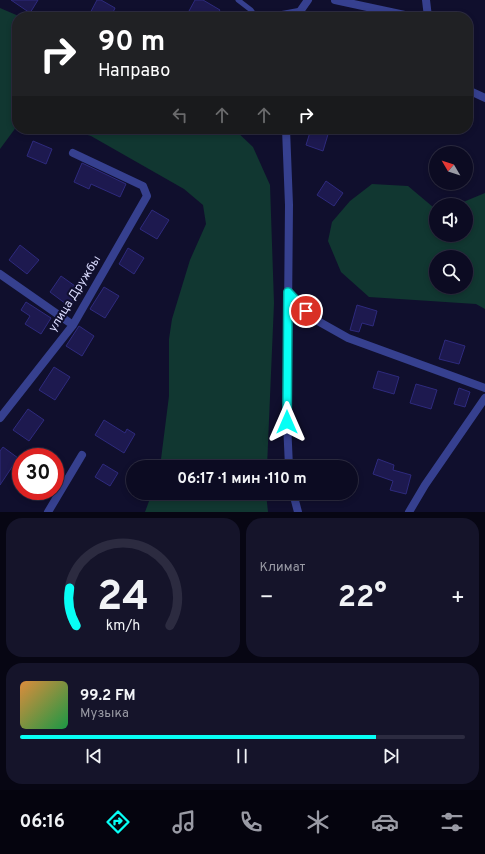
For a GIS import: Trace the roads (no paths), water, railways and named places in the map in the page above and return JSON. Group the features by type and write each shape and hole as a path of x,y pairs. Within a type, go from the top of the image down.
{"street":[{"path":"302,12 308,0"},
{"path":"335,0 391,12"},
{"path":"426,0 427,12"},
{"path":"473,92 485,98"},
{"path":"286,134 289,205 287,422 289,460"},
{"name":"улица Дружбы","path":"0,418 72,325 147,196 142,186 73,154"},
{"path":"0,274 72,325"},
{"path":"288,292 316,320 348,338 485,388"},
{"path":"409,512 485,398"},
{"path":"48,512 82,455"},
{"path":"295,500 298,512"}],"lane":[{"path":"238,0 252,12"}]}
